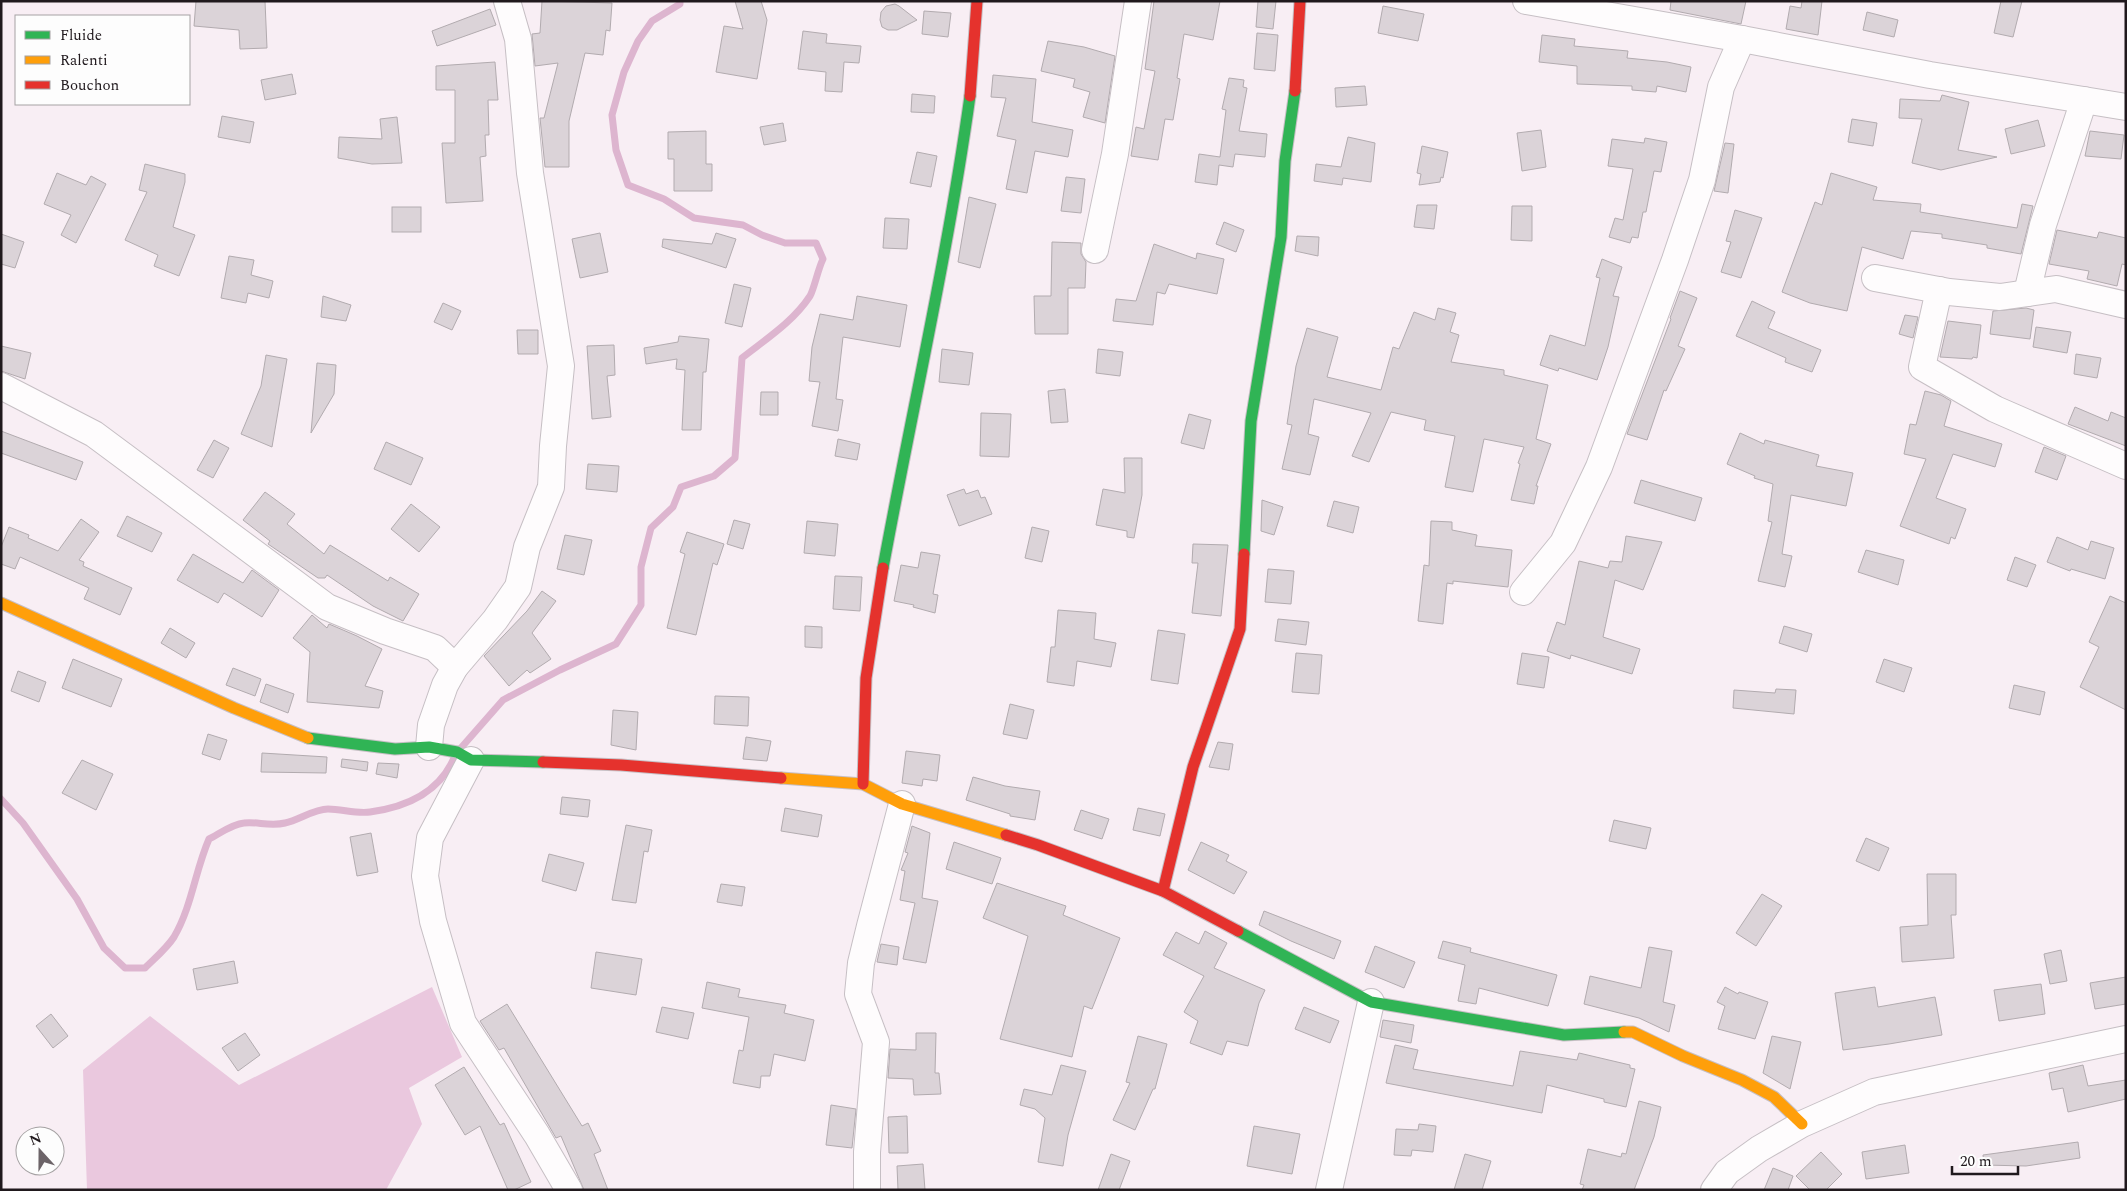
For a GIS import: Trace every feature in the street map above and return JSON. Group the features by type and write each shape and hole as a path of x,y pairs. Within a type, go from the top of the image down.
{"street":[{"path":"429,747 432,725 445,686 455,667 495,620 518,587 527,547 551,487 561,366 530,173 518,39 506,1"},
{"path":"863,784 866,678 878,597 944,253 970,97 977,1"},
{"path":"1095,250 1115,154 1138,1"},
{"path":"1163,891 1192,767 1240,629 1251,421 1281,237 1285,161 1297,81 1300,1"},
{"path":"1526,1 1742,39 1930,75 2126,107"},
{"path":"1523,592 1564,544 1599,467 1675,260 1699,188 1721,87 1742,39"},
{"path":"2026,293 2043,225 2084,100"},
{"path":"1875,278 1939,290 2000,297 2056,289 2126,305"},
{"path":"1939,290 1922,367 1995,409 2126,466"},
{"path":"1,386 94,434 327,608 385,632 435,648 455,667"},
{"path":"1,603 225,704 312,740 395,749 429,747 457,752 471,760 621,765 863,784 902,804 1038,845 1163,891 1371,1002 1564,1034 1633,1032 1683,1056 1742,1080 1774,1097 1802,1124"},
{"path":"471,760 430,838 425,876 433,922 463,1023 537,1135 569,1190"},
{"path":"867,1190 867,1152 876,1042 858,994 870,926 902,804"},
{"path":"1329,1190 1371,1002"},
{"path":"1714,1190 1727,1172 1759,1149 1802,1124 1874,1092 2126,1039"}],"shaded area":[{"path":"432,987 462,1057 409,1088 422,1124 386,1190 87,1190 83,1070 150,1016 239,1085"}],"building":[{"path":"196,1 265,1 267,48 240,49 239,30 194,26"},
{"path":"542,1 612,3 610,31 606,30 603,55 585,53 569,121 569,167 545,167 540,118 544,118 558,63 535,66 532,34 540,33"},
{"path":"735,1 761,1 767,20 757,79 716,72 724,26 743,29"},
{"path":"1154,1 1220,1 1213,40 1184,34 1177,78 1180,79 1173,120 1165,119 1158,160 1131,156 1136,127 1144,129 1155,71 1145,69"},
{"path":"1258,1 1276,1 1273,29 1256,27"},
{"path":"1671,1 1746,1 1741,24 1670,10"},
{"path":"1802,1 1822,1 1818,35 1786,29 1790,6 1801,8"},
{"path":"2001,1 2022,1 2013,37 1994,33"},
{"path":"895,4 917,20 897,30 888,30 882,27 880,20 881,12 886,6"},
{"path":"1383,6 1424,14 1418,41 1378,33"},
{"path":"490,9 496,25 437,46 432,31"},
{"path":"924,11 951,13 948,37 922,34"},
{"path":"1867,12 1898,20 1894,37 1863,30"},
{"path":"803,31 827,34 826,43 861,46 859,63 844,62 842,92 825,91 826,72 798,69"},
{"path":"1257,33 1278,35 1275,71 1254,69"},
{"path":"1542,35 1575,39 1574,46 1628,51 1627,58 1667,62 1691,67 1686,92 1657,86 1656,92 1632,90 1632,86 1577,84 1577,66 1539,62"},
{"path":"1048,41 1084,47 1115,56 1105,123 1083,117 1090,92 1073,87 1075,79 1041,71"},
{"path":"495,62 498,100 488,100 489,135 485,135 486,156 480,157 483,201 446,203 442,143 455,143 455,90 436,90 436,66"},
{"path":"292,74 296,94 265,100 261,80"},
{"path":"993,75 1036,79 1032,122 1073,130 1068,157 1035,151 1027,193 1006,189 1016,140 997,136 1006,98 991,97"},
{"path":"1229,78 1244,80 1243,87 1247,88 1239,131 1267,134 1265,157 1235,154 1233,167 1219,165 1217,185 1195,182 1199,154 1220,157 1226,110 1222,109"},
{"path":"1365,86 1367,105 1336,107 1335,88"},
{"path":"912,94 935,96 934,113 911,112"},
{"path":"1942,95 1969,102 1958,150 1997,157 1941,170 1912,163 1922,119 1899,118 1900,99 1940,101"},
{"path":"222,116 254,122 250,143 218,137"},
{"path":"397,117 402,163 372,164 338,158 339,137 382,139 380,119"},
{"path":"1852,119 1877,123 1873,146 1848,142"},
{"path":"2038,120 2045,146 2011,154 2005,129"},
{"path":"783,123 786,141 764,145 760,127"},
{"path":"1541,130 1546,167 1522,171 1517,133"},
{"path":"706,131 706,164 712,164 712,191 674,191 674,159 668,159 668,132"},
{"path":"2090,131 2124,135 2121,159 2085,156"},
{"path":"1348,137 1375,143 1371,182 1343,178 1342,185 1314,181 1316,164 1341,167"},
{"path":"1645,138 1667,142 1661,172 1654,171 1646,212 1643,212 1638,238 1632,237 1630,243 1609,237 1615,218 1623,220 1633,169 1608,166 1612,139 1644,143"},
{"path":"1725,143 1734,144 1728,193 1714,191"},
{"path":"1422,146 1448,152 1443,178 1441,177 1440,182 1419,185 1421,174 1417,173"},
{"path":"917,152 937,156 931,187 910,183"},
{"path":"145,164 185,174 185,182 173,227 195,235 179,276 154,266 158,255 125,240 147,192 139,190"},
{"path":"57,173 86,185 91,176 106,184 76,243 61,235 71,215 44,204"},
{"path":"1831,173 1877,187 1873,200 1921,204 1920,212 2017,228 2022,204 2033,206 2021,254 1987,248 1987,245 1942,238 1942,234 1911,231 1903,259 1862,247 1847,311 1810,303 1782,292 1815,202 1822,205"},
{"path":"1066,177 1085,179 1081,213 1061,211"},
{"path":"969,197 996,204 980,268 958,262"},
{"path":"1417,205 1437,205 1434,229 1414,227"},
{"path":"1512,206 1532,206 1532,241 1511,240"},
{"path":"392,207 421,207 421,232 392,232"},
{"path":"1735,210 1762,218 1741,278 1721,272 1731,242 1726,241"},
{"path":"885,218 909,219 907,249 883,248"},
{"path":"1224,222 1244,230 1236,252 1216,244"},
{"path":"2057,230 2097,238 2099,232 2126,238 2126,265 2122,264 2117,286 2087,279 2089,271 2049,264"},
{"path":"600,233 608,272 580,278 572,239"},
{"path":"716,233 736,239 726,268 662,247 663,239 712,244"},
{"path":"1,234 24,242 15,268 1,264"},
{"path":"1297,236 1319,237 1318,256 1295,251"},
{"path":"1052,242 1081,243 1081,254 1086,262 1085,288 1068,288 1068,334 1035,334 1034,296 1051,296"},
{"path":"1154,244 1196,259 1197,253 1224,259 1217,294 1169,284 1165,294 1157,292 1153,325 1113,321 1116,299 1136,301"},
{"path":"229,256 254,260 251,275 273,281 269,298 248,293 246,303 221,298"},
{"path":"1602,259 1622,267 1613,296 1619,297 1608,347 1597,380 1559,368 1558,371 1540,365 1550,335 1585,346 1600,278 1596,277"},
{"path":"734,284 751,288 742,327 725,323"},
{"path":"1680,291 1697,298 1678,346 1685,349 1666,391 1664,390 1647,440 1627,434"},
{"path":"323,296 351,305 346,321 321,317"},
{"path":"857,296 907,305 900,347 843,337 836,399 843,400 838,431 812,426 820,382 809,381 812,347 820,314 853,320"},
{"path":"1752,301 1775,312 1768,328 1821,350 1812,372 1785,362 1786,358 1736,336"},
{"path":"443,303 461,311 452,330 434,322"},
{"path":"1438,308 1456,313 1450,332 1459,335 1451,362 1504,370 1504,375 1548,385 1536,439 1551,444 1536,486 1538,486 1534,504 1511,500 1520,464 1518,463 1524,447 1484,439 1473,492 1445,487 1455,436 1424,430 1426,420 1391,412 1369,462 1352,456 1371,413 1314,399 1308,434 1319,437 1310,475 1282,469 1292,425 1287,424 1296,366 1307,328 1338,337 1327,377 1381,390 1393,347 1399,349 1414,312 1435,320"},
{"path":"2026,308 2034,310 2030,339 1990,334 1993,311"},
{"path":"1905,315 1918,317 1913,338 1899,334"},
{"path":"1948,321 1981,325 1977,358 1940,357"},
{"path":"2036,327 2071,332 2067,353 2033,347"},
{"path":"517,330 538,330 538,354 518,354"},
{"path":"679,336 709,339 706,372 703,372 701,430 682,430 685,370 676,369 677,359 646,364 644,348 678,342"},
{"path":"614,345 615,375 607,376 611,417 592,419 587,346"},
{"path":"1,346 31,353 25,379 1,371"},
{"path":"942,349 973,353 969,385 939,382"},
{"path":"1098,349 1123,352 1120,376 1096,373"},
{"path":"2076,354 2101,358 2097,378 2074,374"},
{"path":"266,355 287,359 272,447 241,434 261,386"},
{"path":"317,363 336,365 334,394 311,433"},
{"path":"1065,389 1068,422 1051,423 1048,391"},
{"path":"1925,391 1941,395 1951,401 1944,426 2002,444 1995,467 1953,454 1936,498 1966,509 1955,539 1951,537 1949,544 1900,526 1926,459 1904,454 1910,424 1916,425"},
{"path":"761,392 778,392 778,415 760,415"},
{"path":"2075,407 2108,421 2111,412 2126,418 2126,446 2068,424"},
{"path":"981,413 1011,414 1009,457 980,456"},
{"path":"1189,414 1211,420 1204,449 1181,443"},
{"path":"1,431 83,462 76,480 1,453"},
{"path":"1740,433 1764,444 1765,440 1819,455 1816,466 1853,473 1846,506 1791,495 1782,554 1792,556 1785,587 1758,581 1772,522 1768,521 1773,484 1754,478 1755,476 1727,464"},
{"path":"838,439 860,444 857,460 835,456"},
{"path":"214,440 229,448 213,478 197,470"},
{"path":"386,442 423,458 411,485 374,469"},
{"path":"2044,447 2066,456 2057,480 2035,472"},
{"path":"1124,458 1142,458 1142,495 1134,538 1127,537 1127,531 1096,525 1103,489 1125,493"},
{"path":"588,464 619,466 617,492 586,489"},
{"path":"1641,480 1702,498 1695,521 1634,503"},
{"path":"964,489 966,494 978,490 981,498 985,497 992,514 959,526 947,495"},
{"path":"265,492 295,514 287,524 324,554 330,545 388,581 390,577 419,594 403,621 373,606 327,575 325,578 318,578 268,544 270,541 243,520"},
{"path":"1262,500 1283,507 1274,535 1261,531"},
{"path":"1334,501 1359,507 1353,533 1327,526"},
{"path":"411,504 440,527 419,552 391,529"},
{"path":"127,516 162,533 152,552 117,536"},
{"path":"81,519 99,532 79,560 84,562 83,566 132,588 120,615 84,599 89,588 20,557 15,569 1,564 1,547 9,527 29,535 28,538 58,551"},
{"path":"734,520 750,524 743,549 727,544"},
{"path":"807,521 838,524 835,556 804,553"},
{"path":"1431,521 1452,522 1452,530 1477,535 1475,546 1512,550 1508,587 1453,581 1453,584 1447,583 1443,624 1418,621 1424,565 1429,566"},
{"path":"1032,527 1049,531 1042,562 1025,558"},
{"path":"687,532 724,544 717,565 713,563 696,635 667,628 685,554 680,552"},
{"path":"565,535 592,540 584,575 557,569"},
{"path":"1626,536 1662,542 1643,590 1615,580 1603,637 1640,649 1632,674 1571,655 1570,659 1547,651 1557,622 1565,625 1579,561 1608,568 1610,561 1622,562"},
{"path":"2057,537 2088,550 2091,541 2114,548 2105,579 2071,569 2070,571 2047,562"},
{"path":"1193,544 1228,545 1221,616 1192,613 1198,563 1192,563"},
{"path":"1866,550 1904,560 1898,585 1858,572"},
{"path":"921,552 940,555 933,594 938,595 935,613 913,607 914,605 894,601 901,565 918,568"},
{"path":"193,554 243,583 252,570 279,590 262,617 224,593 218,603 177,580"},
{"path":"2015,557 2036,565 2027,587 2007,580"},
{"path":"1268,569 1294,571 1291,604 1265,602"},
{"path":"835,576 862,577 860,611 833,609"},
{"path":"542,591 556,601 532,633 551,659 530,673 527,670 509,686 484,656 527,611"},
{"path":"2110,596 2126,603 2126,710 2080,687 2099,647 2089,642"},
{"path":"1058,610 1096,613 1094,639 1116,643 1111,667 1077,661 1074,686 1047,682 1051,647 1055,647"},
{"path":"312,615 327,628 329,624 382,649 365,686 383,691 379,708 307,702 310,652 293,638"},
{"path":"1278,619 1309,622 1306,645 1275,641"},
{"path":"805,626 822,627 822,648 805,647"},
{"path":"1784,626 1812,634 1807,652 1779,643"},
{"path":"170,628 195,643 186,658 161,643"},
{"path":"1158,630 1185,634 1178,684 1151,680"},
{"path":"1296,653 1322,655 1319,694 1292,692"},
{"path":"1522,653 1549,657 1544,688 1517,684"},
{"path":"73,659 122,679 111,707 62,688"},
{"path":"1884,659 1912,668 1904,692 1876,682"},
{"path":"233,668 261,679 255,696 226,685"},
{"path":"18,671 46,682 39,702 11,691"},
{"path":"266,684 294,694 288,713 260,702"},
{"path":"2014,685 2045,692 2040,715 2009,708"},
{"path":"1776,689 1796,690 1794,714 1733,708 1734,690 1775,693"},
{"path":"715,696 749,697 748,726 714,724"},
{"path":"1010,704 1034,710 1027,739 1003,734"},
{"path":"613,710 638,712 636,750 611,745"},
{"path":"208,734 227,740 220,760 202,754"},
{"path":"746,737 771,741 767,761 743,759"},
{"path":"1218,742 1233,744 1229,770 1209,767"},
{"path":"906,751 940,755 937,781 923,779 922,786 902,783"},
{"path":"262,753 327,757 326,773 261,772"},
{"path":"342,759 368,762 367,771 341,767"},
{"path":"82,760 113,774 96,810 62,793"},
{"path":"378,763 399,764 397,778 376,774"},
{"path":"973,777 1005,786 1040,791 1035,820 1010,816 1010,814 966,800"},
{"path":"562,797 590,800 588,817 560,814"},
{"path":"785,808 822,815 818,837 781,831"},
{"path":"1138,808 1165,814 1160,836 1133,830"},
{"path":"1081,810 1109,819 1102,839 1074,830"},
{"path":"1614,820 1651,828 1646,849 1609,841"},
{"path":"626,825 652,830 648,852 644,851 636,903 612,900"},
{"path":"912,826 930,833 922,898 938,901 926,963 903,959 915,903 900,900 905,871 901,870 908,853 905,852"},
{"path":"371,833 378,872 357,876 350,837"},
{"path":"1866,838 1889,848 1879,871 1856,861"},
{"path":"954,842 1001,858 992,884 946,869"},
{"path":"1201,842 1229,855 1226,861 1247,872 1234,894 1188,870"},
{"path":"549,854 584,863 576,891 542,881"},
{"path":"1927,874 1956,874 1956,915 1951,915 1954,958 1902,962 1900,927 1928,925"},
{"path":"997,883 1066,906 1063,915 1120,938 1092,1009 1084,1006 1072,1057 1000,1039 1028,936 983,918"},
{"path":"721,884 745,887 742,906 717,902"},
{"path":"1762,894 1782,906 1756,946 1736,933"},
{"path":"1264,911 1341,941 1334,959 1259,925"},
{"path":"1205,931 1227,943 1214,968 1265,990 1259,1003 1248,1046 1227,1041 1222,1055 1190,1043 1198,1021 1184,1012 1204,976 1163,955 1176,932 1199,944"},
{"path":"1443,941 1471,948 1470,952 1557,975 1548,1006 1479,988 1476,1004 1458,1001 1465,965 1438,958"},
{"path":"881,944 899,947 897,965 877,962"},
{"path":"1375,946 1415,962 1404,988 1365,972"},
{"path":"1649,947 1672,951 1663,1002 1675,1005 1669,1032 1639,1018 1584,1004 1590,976 1641,988"},
{"path":"2061,950 2067,981 2050,984 2044,954"},
{"path":"596,952 642,959 636,995 591,988"},
{"path":"234,961 238,983 197,990 193,969"},
{"path":"2126,977 2126,1004 2095,1009 2090,983"},
{"path":"707,982 740,989 738,997 786,1005 784,1013 814,1020 805,1061 774,1054 770,1076 761,1076 760,1088 733,1083 739,1050 743,1051 749,1017 702,1008"},
{"path":"2041,984 2045,1014 1999,1021 1994,990"},
{"path":"1725,987 1738,994 1739,992 1768,1002 1755,1039 1718,1029 1725,1006 1717,1002"},
{"path":"1875,987 1878,1007 1935,997 1942,1035 1843,1050 1835,993"},
{"path":"507,1004 582,1126 588,1123 601,1151 594,1154 608,1190 584,1190 561,1136 556,1138 504,1048 499,1050 480,1021"},
{"path":"662,1007 694,1013 688,1039 656,1032"},
{"path":"1304,1007 1339,1021 1330,1043 1295,1029"},
{"path":"51,1014 68,1036 53,1048 36,1026"},
{"path":"1383,1020 1414,1025 1411,1043 1380,1037"},
{"path":"245,1033 260,1055 238,1071 222,1048"},
{"path":"916,1033 936,1033 935,1073 939,1073 941,1094 914,1095 913,1079 888,1078 890,1049 916,1050"},
{"path":"1138,1036 1167,1044 1155,1089 1153,1089 1135,1130 1113,1120 1130,1083 1126,1082"},
{"path":"1772,1036 1801,1042 1790,1089 1763,1073"},
{"path":"1395,1045 1418,1050 1413,1069 1513,1086 1520,1051 1577,1060 1579,1053 1630,1065 1630,1068 1635,1069 1626,1107 1604,1102 1604,1099 1547,1085 1542,1113 1386,1083"},
{"path":"1061,1065 1086,1071 1068,1135 1063,1166 1038,1162 1045,1118 1035,1109 1020,1105 1024,1089 1052,1095"},
{"path":"2083,1065 2088,1086 2126,1080 2126,1099 2068,1112 2063,1088 2052,1090 2049,1073"},
{"path":"464,1067 500,1125 504,1123 531,1182 514,1190 508,1190 480,1126 465,1135 435,1085"},
{"path":"1639,1101 1661,1107 1654,1137 1634,1190 1582,1190 1584,1185 1580,1184 1588,1149 1621,1157 1622,1153 1626,1154"},
{"path":"831,1105 856,1109 852,1148 826,1145"},
{"path":"907,1116 908,1153 889,1153 888,1117"},
{"path":"1419,1124 1436,1126 1433,1152 1412,1150 1411,1156 1394,1155 1396,1129 1418,1130"},
{"path":"1254,1126 1300,1134 1292,1174 1247,1166"},
{"path":"2078,1142 2080,1158 2026,1166 1984,1165 1983,1155"},
{"path":"1905,1145 1909,1173 1866,1179 1862,1152"},
{"path":"1821,1152 1842,1174 1826,1190 1810,1190 1796,1176"},
{"path":"1111,1154 1130,1161 1119,1190 1098,1190"},
{"path":"1465,1154 1491,1161 1482,1190 1454,1190"},
{"path":"923,1164 925,1190 898,1190 897,1166"},
{"path":"1773,1168 1793,1176 1788,1190 1764,1190"}],"waterway":[{"path":"460,749 503,700 560,670 616,644 641,605 641,567 651,528 673,507 681,487 714,476 735,458 742,358 779,330 796,314 812,293 823,259 816,243 785,243 762,235 743,225 694,218 664,199 628,185 616,150 612,115 624,72 638,41 652,21 680,4 680,1"},
{"path":"1,799 23,823 77,899 104,948 125,968 145,968 168,945 180,925 209,839 239,824 279,824 290,822 323,809 365,812 384,810 397,806 409,802 431,789 448,770 454,758"}],"traffic: fast":[{"path":"1244,554 1251,421 1281,237 1285,161 1295,91"},
{"path":"883,568 951,214 970,96"},
{"path":"308,738 395,749 429,747 457,752 471,760 543,762"},
{"path":"1238,931 1371,1002 1564,1035 1624,1032"}],"traffic: slow":[{"path":"1,603 234,708 308,738"},
{"path":"781,778 863,784 902,804 1006,835"},
{"path":"1624,1032 1633,1032 1683,1056 1742,1080 1774,1097 1802,1124"}],"traffic: jam":[{"path":"970,96 977,1"},
{"path":"1295,91 1300,1"},
{"path":"1163,891 1193,767 1240,629 1244,554"},
{"path":"863,784 866,678 883,568"},
{"path":"543,762 621,765 781,778"},
{"path":"1006,835 1163,891 1238,931"}]}
